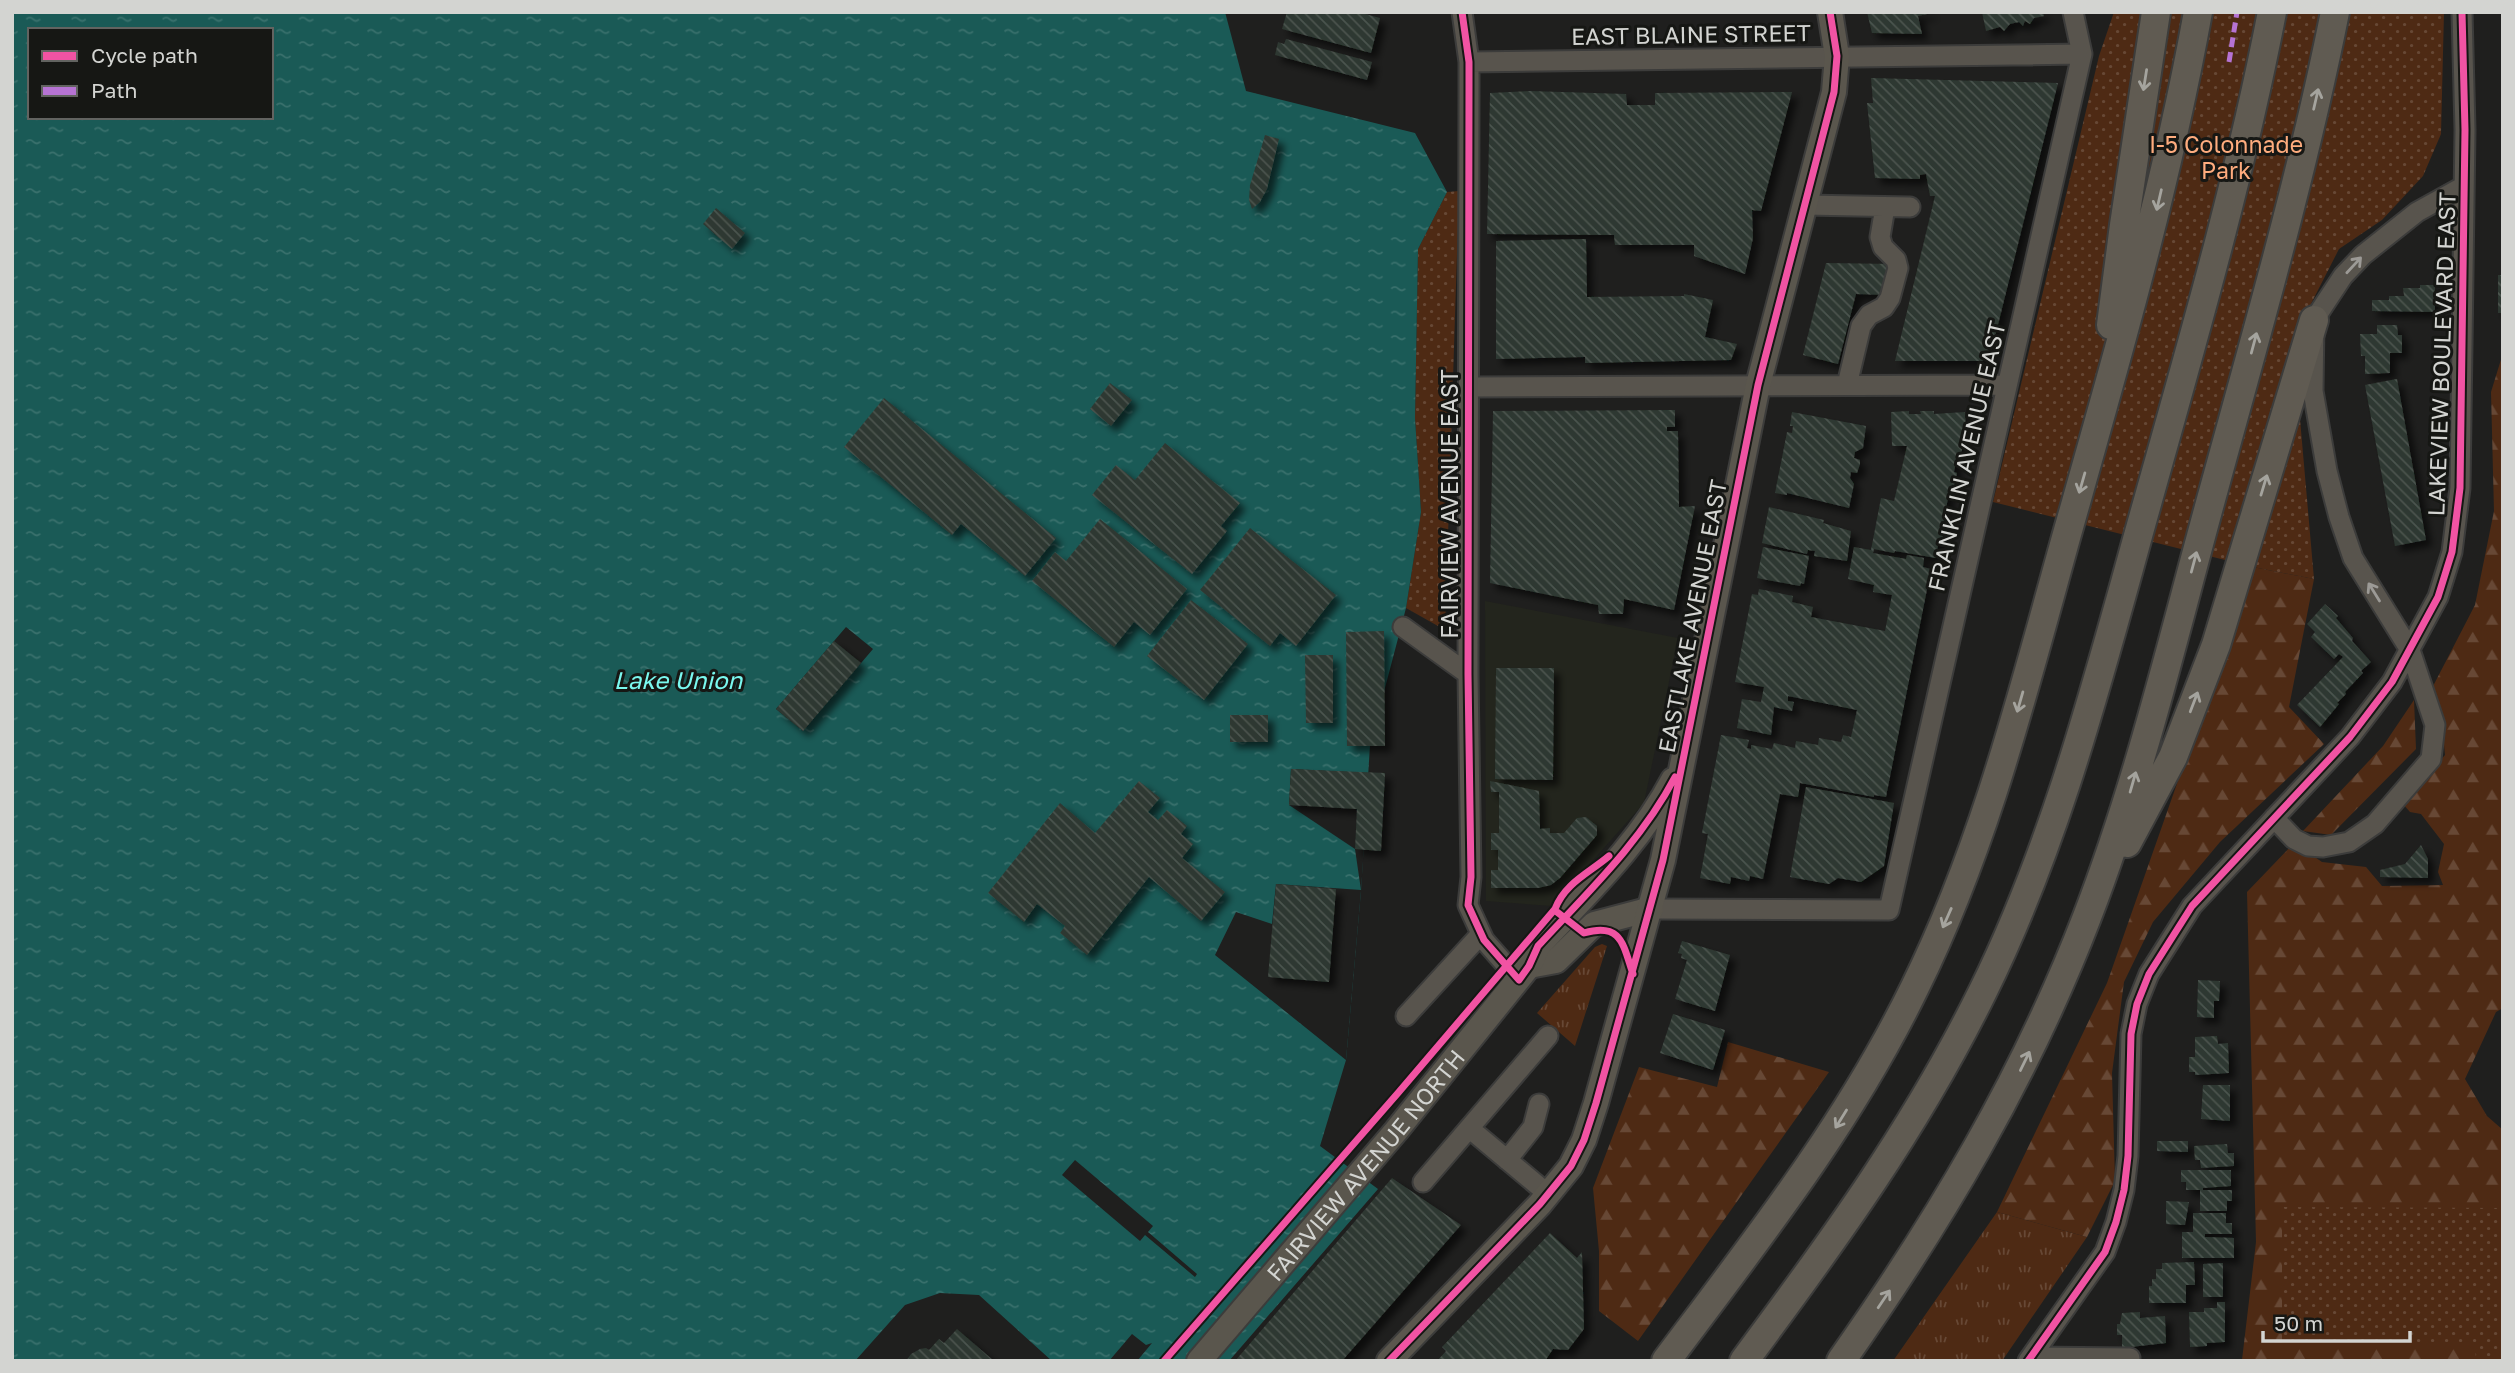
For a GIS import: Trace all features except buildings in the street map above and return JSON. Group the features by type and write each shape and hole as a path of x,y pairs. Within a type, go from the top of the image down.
{"highway":[{"path":"2100,418 2124,225 2155,12"},
{"path":"1666,1361 1821,1151 1870,1071 1929,957 1966,871 1997,782 2148,247 2198,12"},
{"path":"1750,1361 1882,1170 1942,1070 1979,1000 2037,867 2070,773 2215,262 2272,12"},
{"path":"1841,1361 1934,1224 1994,1122 2043,1023 2088,916 2135,774 2260,322 2309,131 2334,12"},
{"path":"2088,916 2173,757 2216,645 2314,320"},
{"path":"1744,1361 1816,1264"}],"main road":[{"name":"EASTLAKE AVENUE EAST","path":"1389,1361 1548,1194 1571,1166 1584,1140 1651,909 1758,384 1834,92 1837,56 1830,12"},
{"name":"FAIRVIEW AVENUE NORTH","path":"1199,1361 1396,1131 1524,973 1538,946 1637,836 1683,761"},
{"path":"1524,973 1556,961 1594,923 1651,909"}],"street":[{"name":"FAIRVIEW AVENUE EAST","path":"1462,12 1469,62 1468,674 1471,877 1468,905 1484,940 1524,973"},
{"name":"FRANKLIN AVENUE EAST","path":"1651,909 1889,911 2082,54 2073,12"},
{"name":"LAKEVIEW BOULEVARD EAST","path":"2030,1359 2105,1252 2116,1222 2124,1190 2127,1156 2131,1034 2137,1004 2149,974 2192,905 2350,737 2392,682 2438,597 2452,552 2460,488 2464,186 2462,12"},
{"name":"EAST BLAINE STREET","path":"1469,62 2082,54"},
{"path":"2274,818 2294,839 2308,846 2323,847 2349,842 2375,824 2431,758 2435,725 2410,650 2353,558 2339,516 2327,471 2313,391 2314,320 2343,276 2363,255 2417,212 2464,186"},
{"path":"1805,205 1910,207"},
{"path":"1847,385 1861,326 1891,298 1898,268 1896,260 1883,247 1880,237 1885,207"},
{"path":"1469,387 2007,385"},
{"path":"1403,627 1468,674"},
{"path":"1406,1016 1481,934"},
{"path":"1423,1182 1548,1036"},
{"path":"1507,1160 1533,1127 1539,1104"},
{"path":"1469,1128 1548,1194"},
{"path":"2030,1359 2130,1358"}],"shaded area":[{"path":"1485,601 1678,638 1644,803 1552,906 1486,901"}],"green space":[{"name":"I-5 Colonnade Park","path":"2114,12 2444,12 2441,134 2423,176 2382,220 2339,249 2293,339 2314,579 2253,567 1993,502 2099,56"},
{"path":"1459,191 1445,630 1406,608 1421,512 1415,418 1418,249 1447,192"},
{"path":"2503,353 2503,1008 2496,1012 2465,1079 2487,1116 2503,1130 2503,1361 2236,1361 2242,1360 2256,1242 2247,892 2294,843 2322,862 2366,867 2382,886 2443,885 2438,872 2444,844 2421,814 2410,812 2403,804 2445,755 2441,712 2430,692 2475,605 2494,511 2491,392"},
{"path":"2253,567 2314,579 2289,707 2324,744 2220,842 2153,922 2124,982 2112,1073 2115,1181 2087,1237 1997,1212 2107,983"},
{"path":"2414,700 2416,749 2331,835 2303,831 2383,746"},
{"path":"1602,944 1607,946 1575,1046 1537,1013 1595,947"},
{"path":"1728,1042 1829,1072 1638,1341 1599,1311 1599,1251 1593,1188 1639,1067 1717,1087"},
{"path":"2282,1207 2503,1208 2503,1361 2476,1361 2475,1345 2282,1344"},
{"path":"1997,1212 2087,1237 2002,1361 1893,1361"}],"water":[{"name":"Lake Union","path":"12,12 1225,12 1246,91 1415,133 1447,192 1418,249 1415,418 1421,512 1406,608 1370,745 1361,891 1346,1060 1320,1146 1378,1189 1229,1361 1052,1361 979,1295 940,1293 905,1305 855,1361 12,1361"}],"pier":[{"path":"846,627 873,649 803,731 776,709"},
{"path":"1291,769 1369,773 1361,891 1346,1060 1215,955 1236,912 1272,924 1276,884 1361,890 1355,849 1289,805"},
{"path":"1075,1160 1153,1226 1148,1232 1197,1274 1195,1277 1145,1235 1140,1241 1062,1175"},
{"path":"1132,1334 1146,1345 1152,1343 1137,1361 1109,1361"}],"marked path":[{"path":"2229,62 2237,12"}],"cycle path":[{"path":"1462,12 1469,62 1468,674 1471,877 1468,905 1484,940 1519,980 1538,946 1630,845 1675,777"},
{"path":"1389,1361 1540,1204 1571,1166 1584,1140 1663,860 1758,385 1834,92 1837,56 1830,12"},
{"path":"2028,1361 2105,1252 2116,1222 2124,1190 2128,1156 2131,1034 2137,1004 2149,974 2192,906 2350,737 2392,682 2438,597 2452,552 2460,488 2465,130 2462,12"},
{"path":"1164,1361 1398,1093 1555,909 1565,892 1609,856"},
{"path":"1557,912 1584,933 1597,930 1614,933 1623,945 1633,974"}]}
